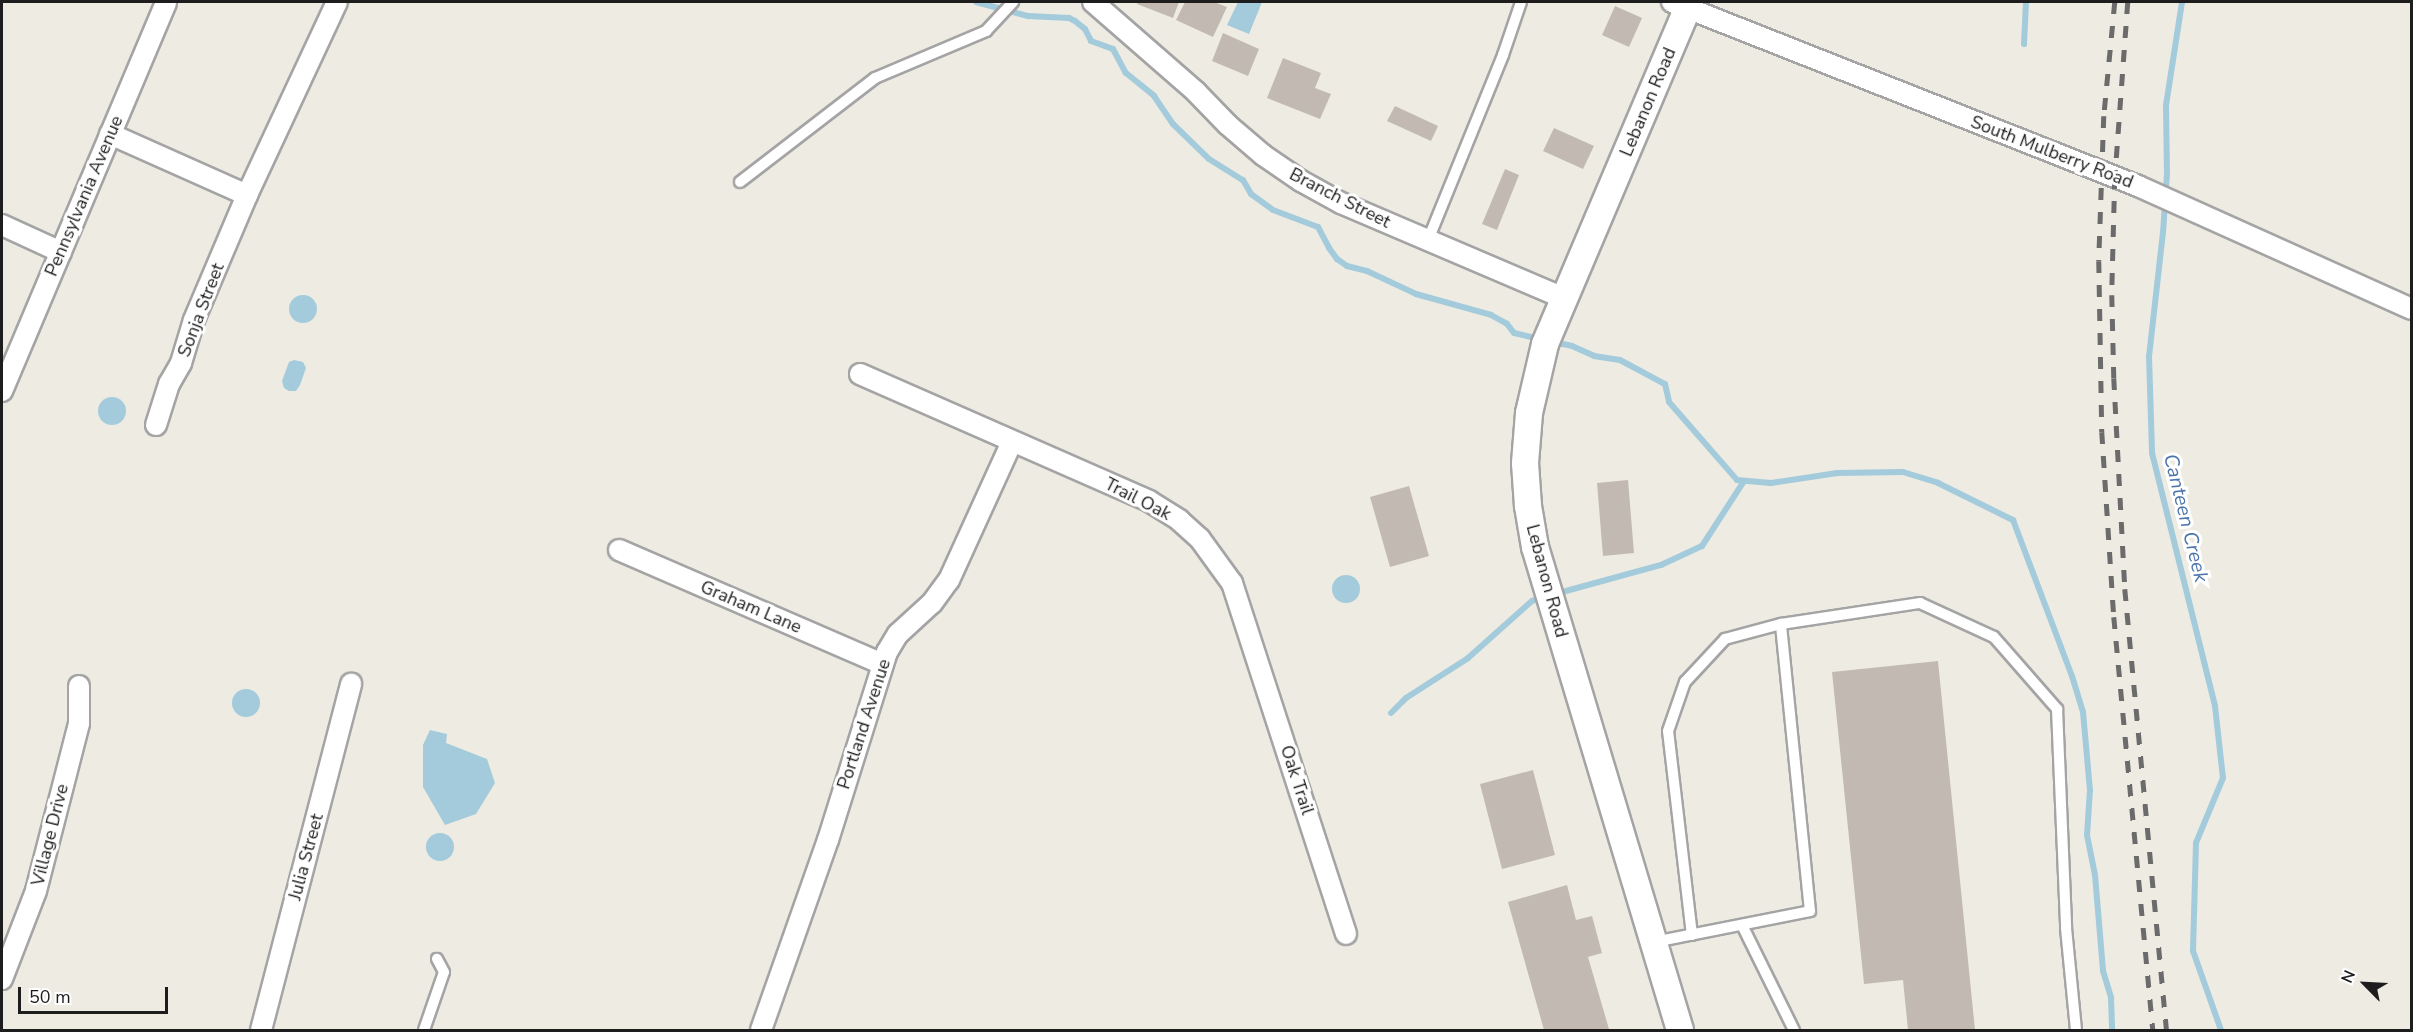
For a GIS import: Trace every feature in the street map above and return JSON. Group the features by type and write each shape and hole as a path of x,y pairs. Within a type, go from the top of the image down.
{"street":[{"name":"Pennsylvania Avenue","path":"2,391 166,2"},
{"name":"Sonja Street","path":"156,425 169,384 181,363 194,320 247,195 337,2"},
{"name":"Branch Street","path":"1093,2 1263,155 1301,181 1341,203 1564,298"},
{"name":"South Mulberry Road","path":"1683,4 2138,186 2412,309"},
{"name":"Lebanon Road","path":"1680,1030 1535,547 1528,506 1526,463 1529,413 1545,344 1683,4"},
{"path":"110,134 247,195"},
{"path":"2,225 61,252"},
{"path":"860,374 1012,442"},
{"name":"Trail Oak","path":"1012,442 1149,501 1179,520 1206,545 1232,583 1246,626"},
{"name":"Portland Avenue","path":"761,1030 828,840 882,664 898,634 932,603 948,580 1012,442"},
{"name":"Graham Lane","path":"619,550 882,664"},
{"name":"Oak Trail","path":"1246,626 1346,934"},
{"name":"Julia Street","path":"261,1030 351,684"},
{"name":"Village Drive","path":"2,979 36,891 79,723 79,686"}],"lane":[{"path":"740,182 875,78 986,31 1013,2"},
{"path":"1428,240 1503,55 1521,2"},
{"path":"1692,935 1668,731 1685,682 1725,639 1781,624 1920,603 1994,637 2057,709 2066,928 2076,1030"},
{"path":"1654,942 1810,911 1781,624"},
{"path":"1742,925 1794,1030"},
{"path":"424,1030 444,972 437,959"}],"water":[{"path":"1238,2 1262,2 1249,34 1227,25"},
{"path":"303,295 313,299 317,309 313,319 303,323 293,319 289,309 293,299"},
{"path":"294,360 303,362 306,368 296,391 289,391 284,388 282,381 289,362"},
{"path":"112,397 122,401 126,411 122,421 112,425 102,421 98,411 102,401"},
{"path":"1346,575 1356,579 1360,589 1356,599 1346,603 1336,599 1332,589 1336,579"},
{"path":"246,689 256,693 260,703 256,713 246,717 236,713 232,703 236,693"},
{"path":"430,730 447,734 446,743 487,759 495,783 476,814 445,825 423,787 423,745"},
{"path":"440,833 450,837 454,847 450,857 440,861 430,857 426,847 430,837"}],"building":[{"path":"1138,2 1179,2 1173,18 1137,4"},
{"path":"1185,2 1214,2 1227,7 1213,37 1176,20"},
{"path":"1615,6 1642,18 1629,47 1602,35"},
{"path":"1223,33 1259,49 1248,76 1212,61"},
{"path":"1283,58 1321,73 1315,88 1331,94 1320,119 1267,98"},
{"path":"1395,106 1438,126 1431,141 1387,121"},
{"path":"1554,128 1594,146 1583,169 1543,151"},
{"path":"1505,169 1519,175 1497,230 1482,224"},
{"path":"1628,480 1634,553 1603,556 1597,483"},
{"path":"1409,486 1429,556 1390,567 1370,497"},
{"path":"1938,661 1975,1030 1908,1030 1903,980 1864,984 1832,672"},
{"path":"1533,770 1555,855 1502,869 1480,784"},
{"path":"1567,885 1576,920 1592,916 1602,953 1588,957 1609,1029 1606,1030 1544,1030 1508,902"}],"waterway":[{"path":"976,2 1028,16 1069,18 1075,21 1085,29 1091,41 1113,49 1126,73 1154,96 1173,124 1209,159 1243,180 1251,194 1273,210 1318,227 1337,259 1347,266 1367,271 1416,294 1491,315 1507,324 1514,333 1539,339"},
{"path":"2024,44 2026,2"},
{"name":"Canteen Creek","path":"2182,2 2166,105 2167,174 2149,356 2152,453 2215,706 2223,778 2196,843 2193,951 2221,1030"},
{"path":"1552,342 1572,346 1594,356 1620,360 1665,384 1669,402 1737,480 1771,483 1837,473 1903,472 1938,483 2013,520 2072,676 2083,712 2090,790 2087,835 2095,875 2103,971 2111,998 2112,1030"},
{"path":"1555,594 1661,565 1702,546 1744,481"},
{"path":"1391,713 1406,698 1468,658 1532,601 1545,597"}],"railway":[{"path":"2115,2 2104,116 2099,261 2102,432 2114,617 2153,1030"},
{"path":"2128,2 2115,177 2112,295 2114,378 2125,589 2167,1030"}]}
